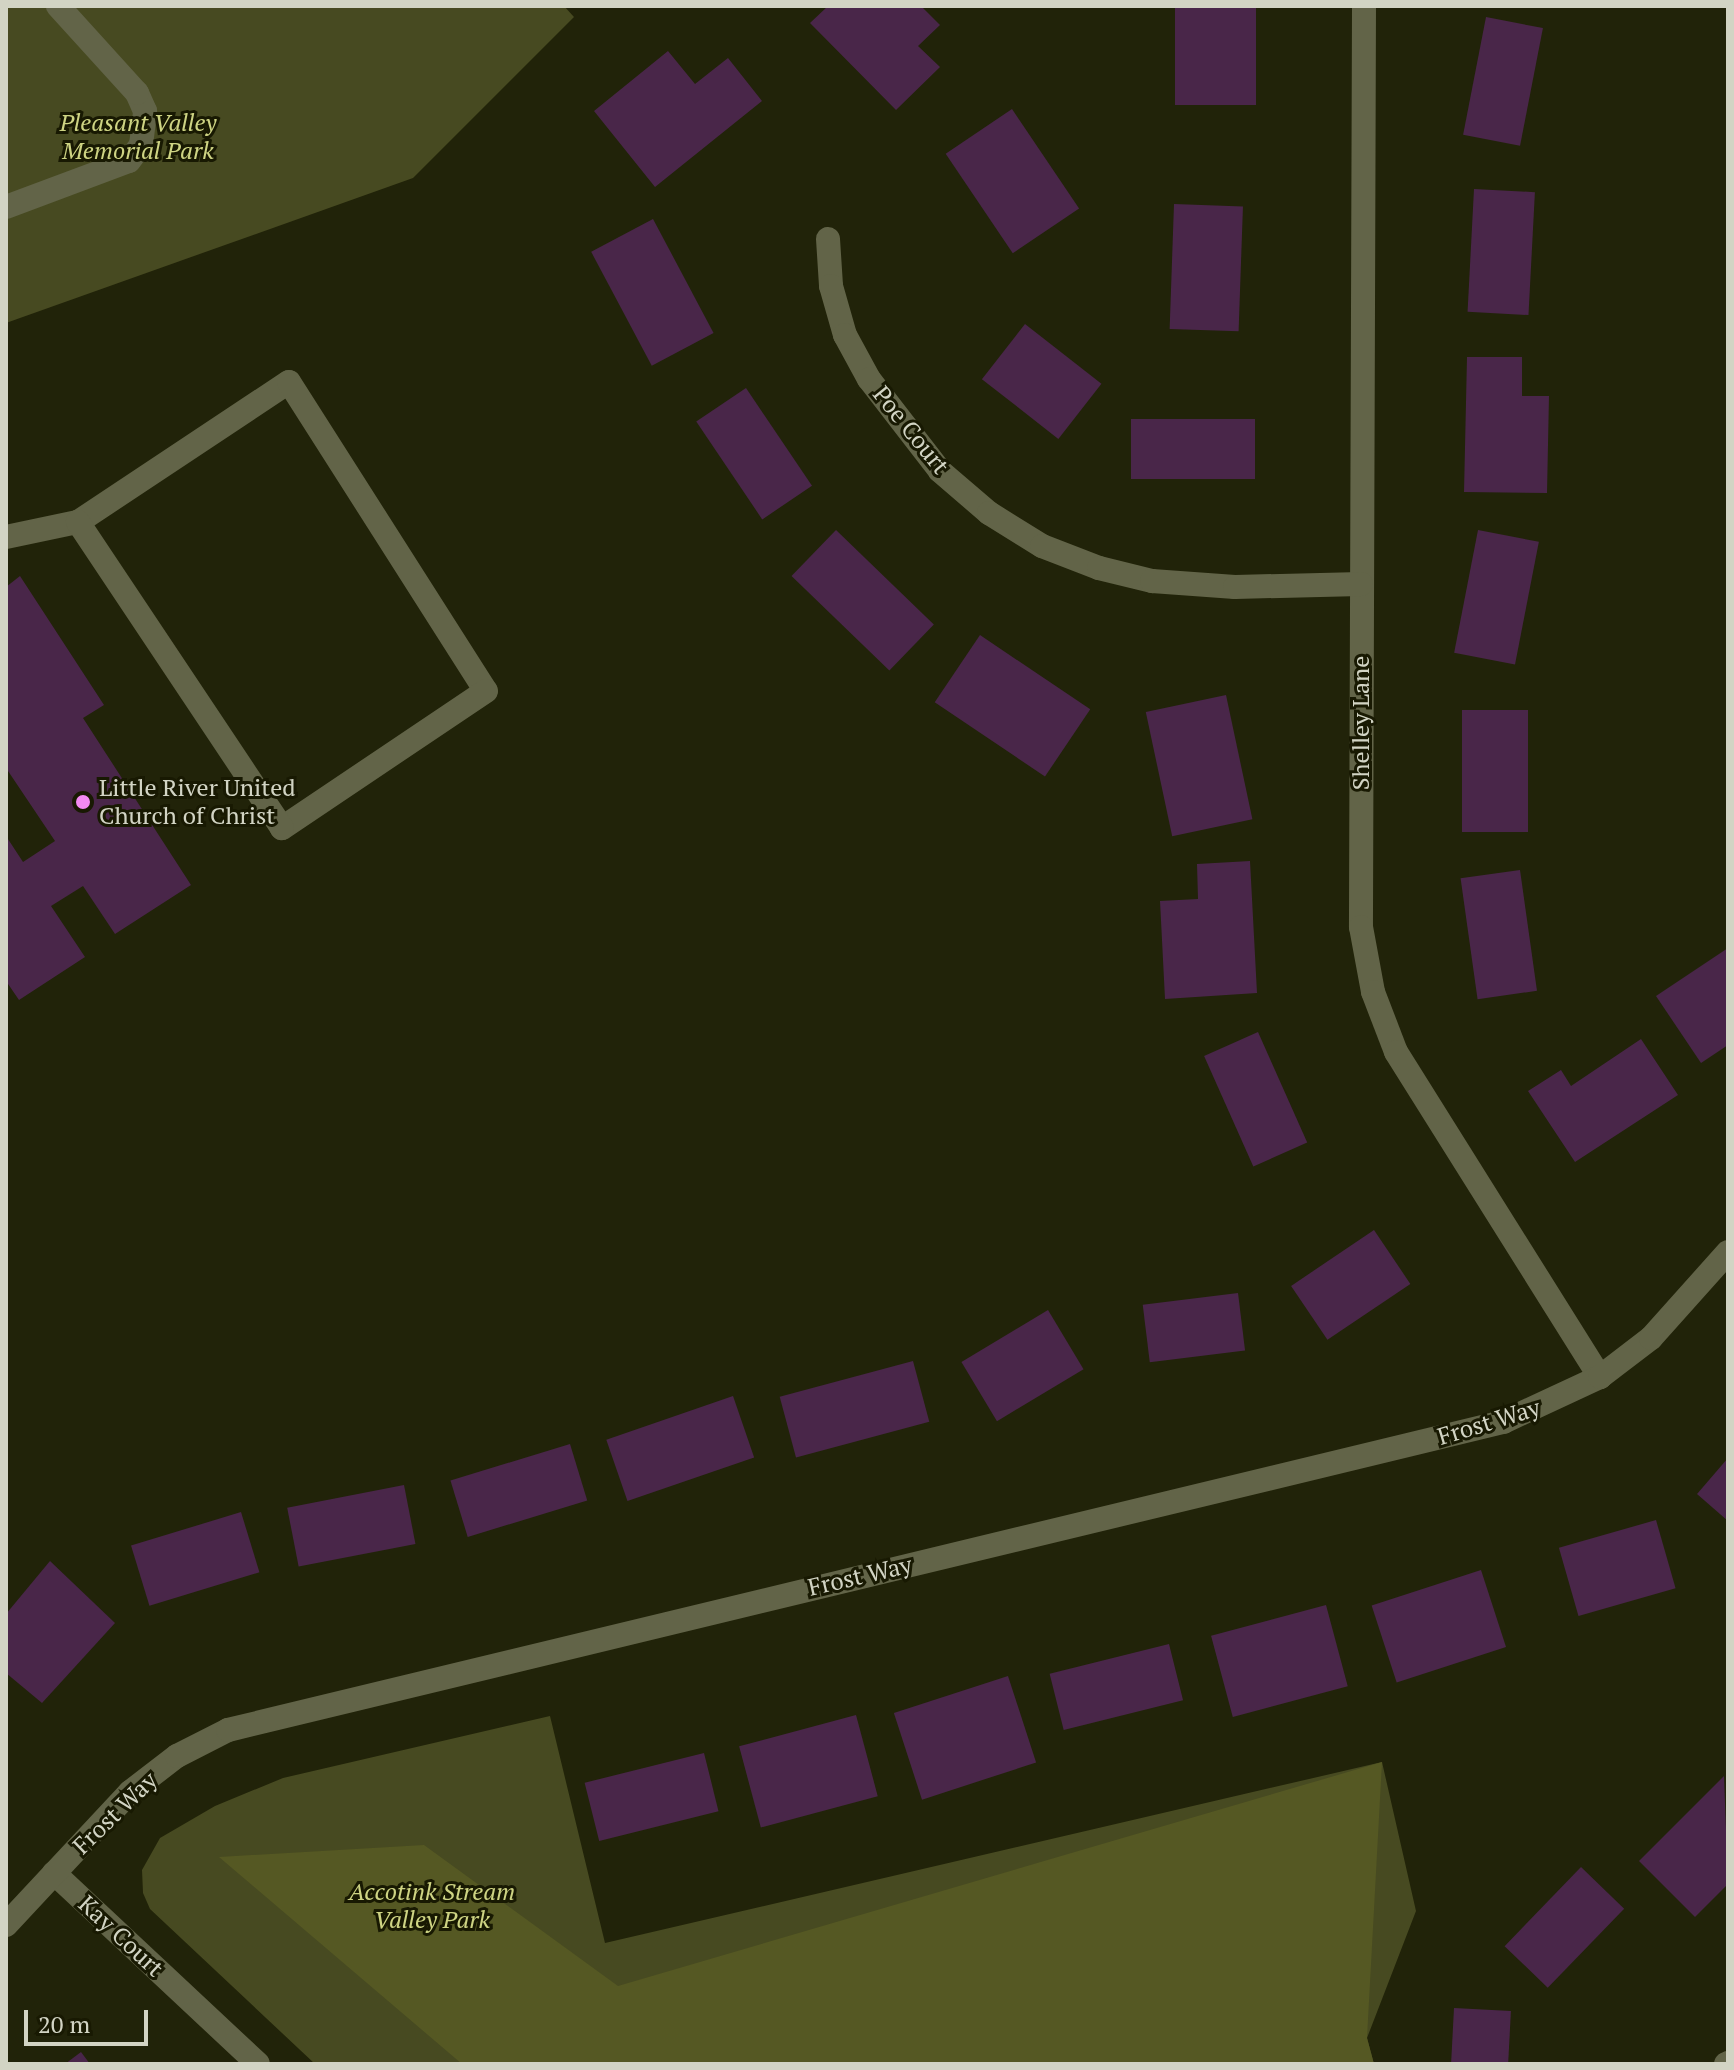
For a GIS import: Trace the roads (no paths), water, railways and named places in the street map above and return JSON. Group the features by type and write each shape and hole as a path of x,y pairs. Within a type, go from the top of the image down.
{"street":[{"path":"6,207 129,161 141,145 145,111 137,93 58,6"},
{"name":"Shelley Lane","path":"1364,6 1361,927 1373,992 1415,1085 1600,1377"},
{"name":"Poe Court","path":"828,239 831,286 845,335 869,379 940,471 989,513 1042,546 1099,568 1152,581 1235,587 1361,584"},
{"path":"6,537 78,522 289,382 486,691 282,828 78,522"},
{"name":"Frost Way","path":"6,1925 130,1792 177,1756 228,1730 1503,1422 1600,1377 1651,1338 1728,1252"},
{"name":"Kay Court","path":"54,1873 258,2064"}],"place":[{"name":"Little River United Church of Christ","path":"83,802"}],"park label":[{"name":"Pleasant Valley Memorial Park","path":"138,137"},
{"name":"Accotink Stream Valley Park","path":"432,1906"}]}
